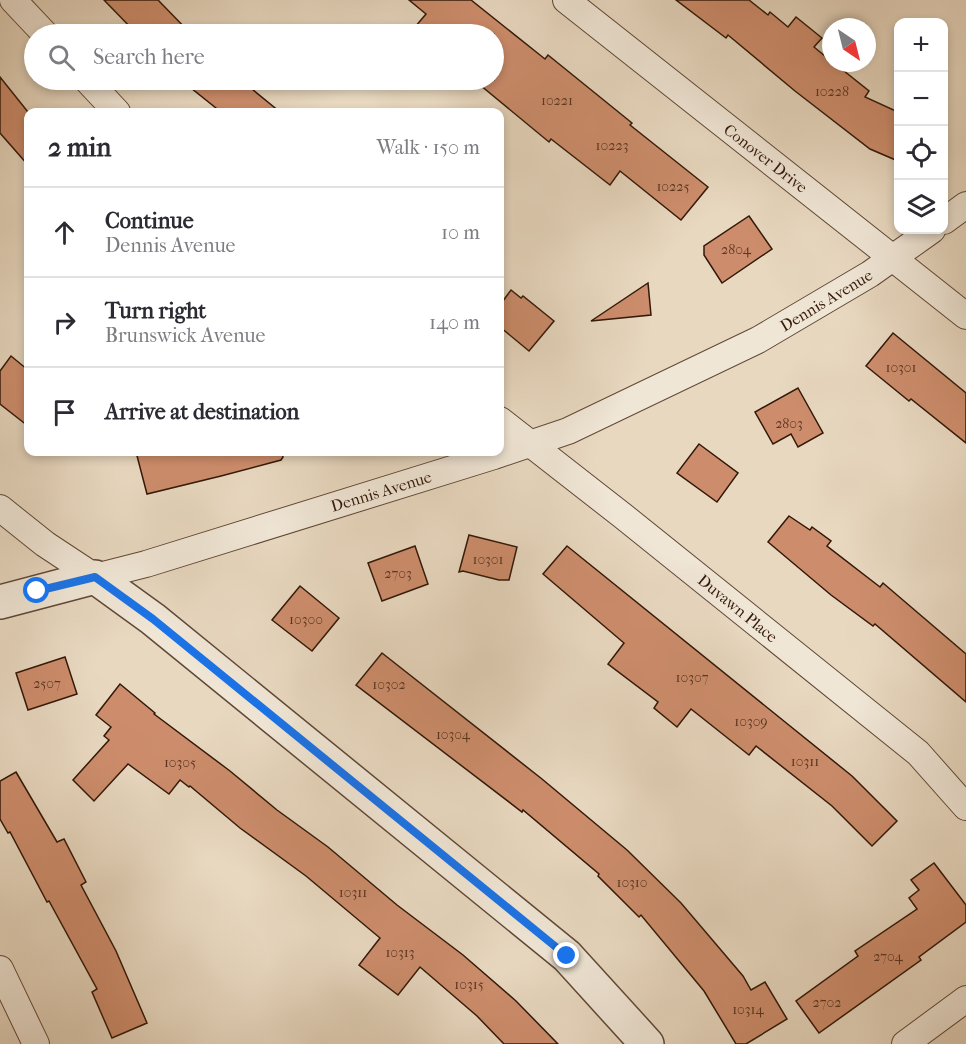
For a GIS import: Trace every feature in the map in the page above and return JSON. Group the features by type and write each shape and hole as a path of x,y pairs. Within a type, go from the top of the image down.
{"street":[{"path":"13,0 36,24"},
{"name":"Conover Drive","path":"566,0 966,316"},
{"path":"96,90 113,108"},
{"path":"948,218 966,205"},
{"name":"Dennis Avenue","path":"504,452 568,431 759,340 870,274 926,234"},
{"name":"Duvawn Place","path":"504,423 918,753 966,807"},
{"name":"Dennis Avenue","path":"0,602 146,564 492,456"},
{"path":"0,508 45,544 162,626 567,956 647,1044"},
{"path":"0,969 36,1044"},
{"path":"905,1044 966,999"}],"building":[{"path":"104,0 158,0 181,24 127,24"},
{"path":"409,0 471,0 501,24 418,24 426,14"},
{"path":"676,0 749,0 768,15 770,12 788,27 796,17 822,38 814,47 822,54 822,72 845,72 869,91 865,97 894,110 894,159 870,149 728,35 726,38"},
{"path":"504,26 545,59 548,55 632,123 630,125 708,187 681,220 620,171 610,185 551,139 549,142 486,90 504,90"},
{"path":"0,77 25,108 24,160 0,133"},
{"path":"194,90 253,90 275,108 216,108"},
{"path":"749,216 772,249 722,283 704,255 704,246"},
{"path":"648,283 651,315 591,321"},
{"path":"511,290 521,298 523,296 554,321 529,351 504,330 504,300"},
{"path":"893,333 966,393 966,443 866,366"},
{"path":"11,356 24,367 24,423 0,404 0,371"},
{"path":"798,388 823,433 798,447 791,434 773,444 755,412"},
{"path":"699,444 738,473 717,502 677,473"},
{"path":"137,456 283,456 281,460 147,494"},
{"path":"789,516 810,530 812,527 831,541 827,546 880,587 883,583 966,654 966,702 875,624 873,626 831,595 768,542"},
{"path":"469,535 517,547 509,580 459,572"},
{"path":"415,546 428,584 382,601 368,563"},
{"path":"567,546 852,776 897,821 872,846 832,806 756,746 749,755 691,709 677,727 654,708 658,702 608,664 624,643 543,574"},
{"path":"300,586 339,618 312,651 272,620"},
{"path":"382,653 542,779 627,850 681,903 743,976 751,990 765,982 787,1019 746,1044 736,1044 704,991 641,915 639,917 598,876 599,874 523,810 522,812 356,685"},
{"path":"65,657 77,694 28,710 16,673"},
{"path":"120,684 154,714 328,847 397,905 463,955 516,1001 558,1044 504,1044 477,1016 420,967 398,995 359,965 380,938 306,876 240,828 180,780 169,794 128,764 94,801 73,780 109,740 104,736 111,727 96,715"},
{"path":"16,772 57,842 64,839 86,882 81,885 116,951 147,1023 112,1038 92,992 97,989 10,832 8,833 0,819 0,781"},
{"path":"934,863 966,905 966,922 919,957 921,960 819,1033 796,1001 858,956 855,951 917,909 909,898 919,890 911,880"}],"route":[{"path":"37,591 95,577 153,619 567,956"}]}
